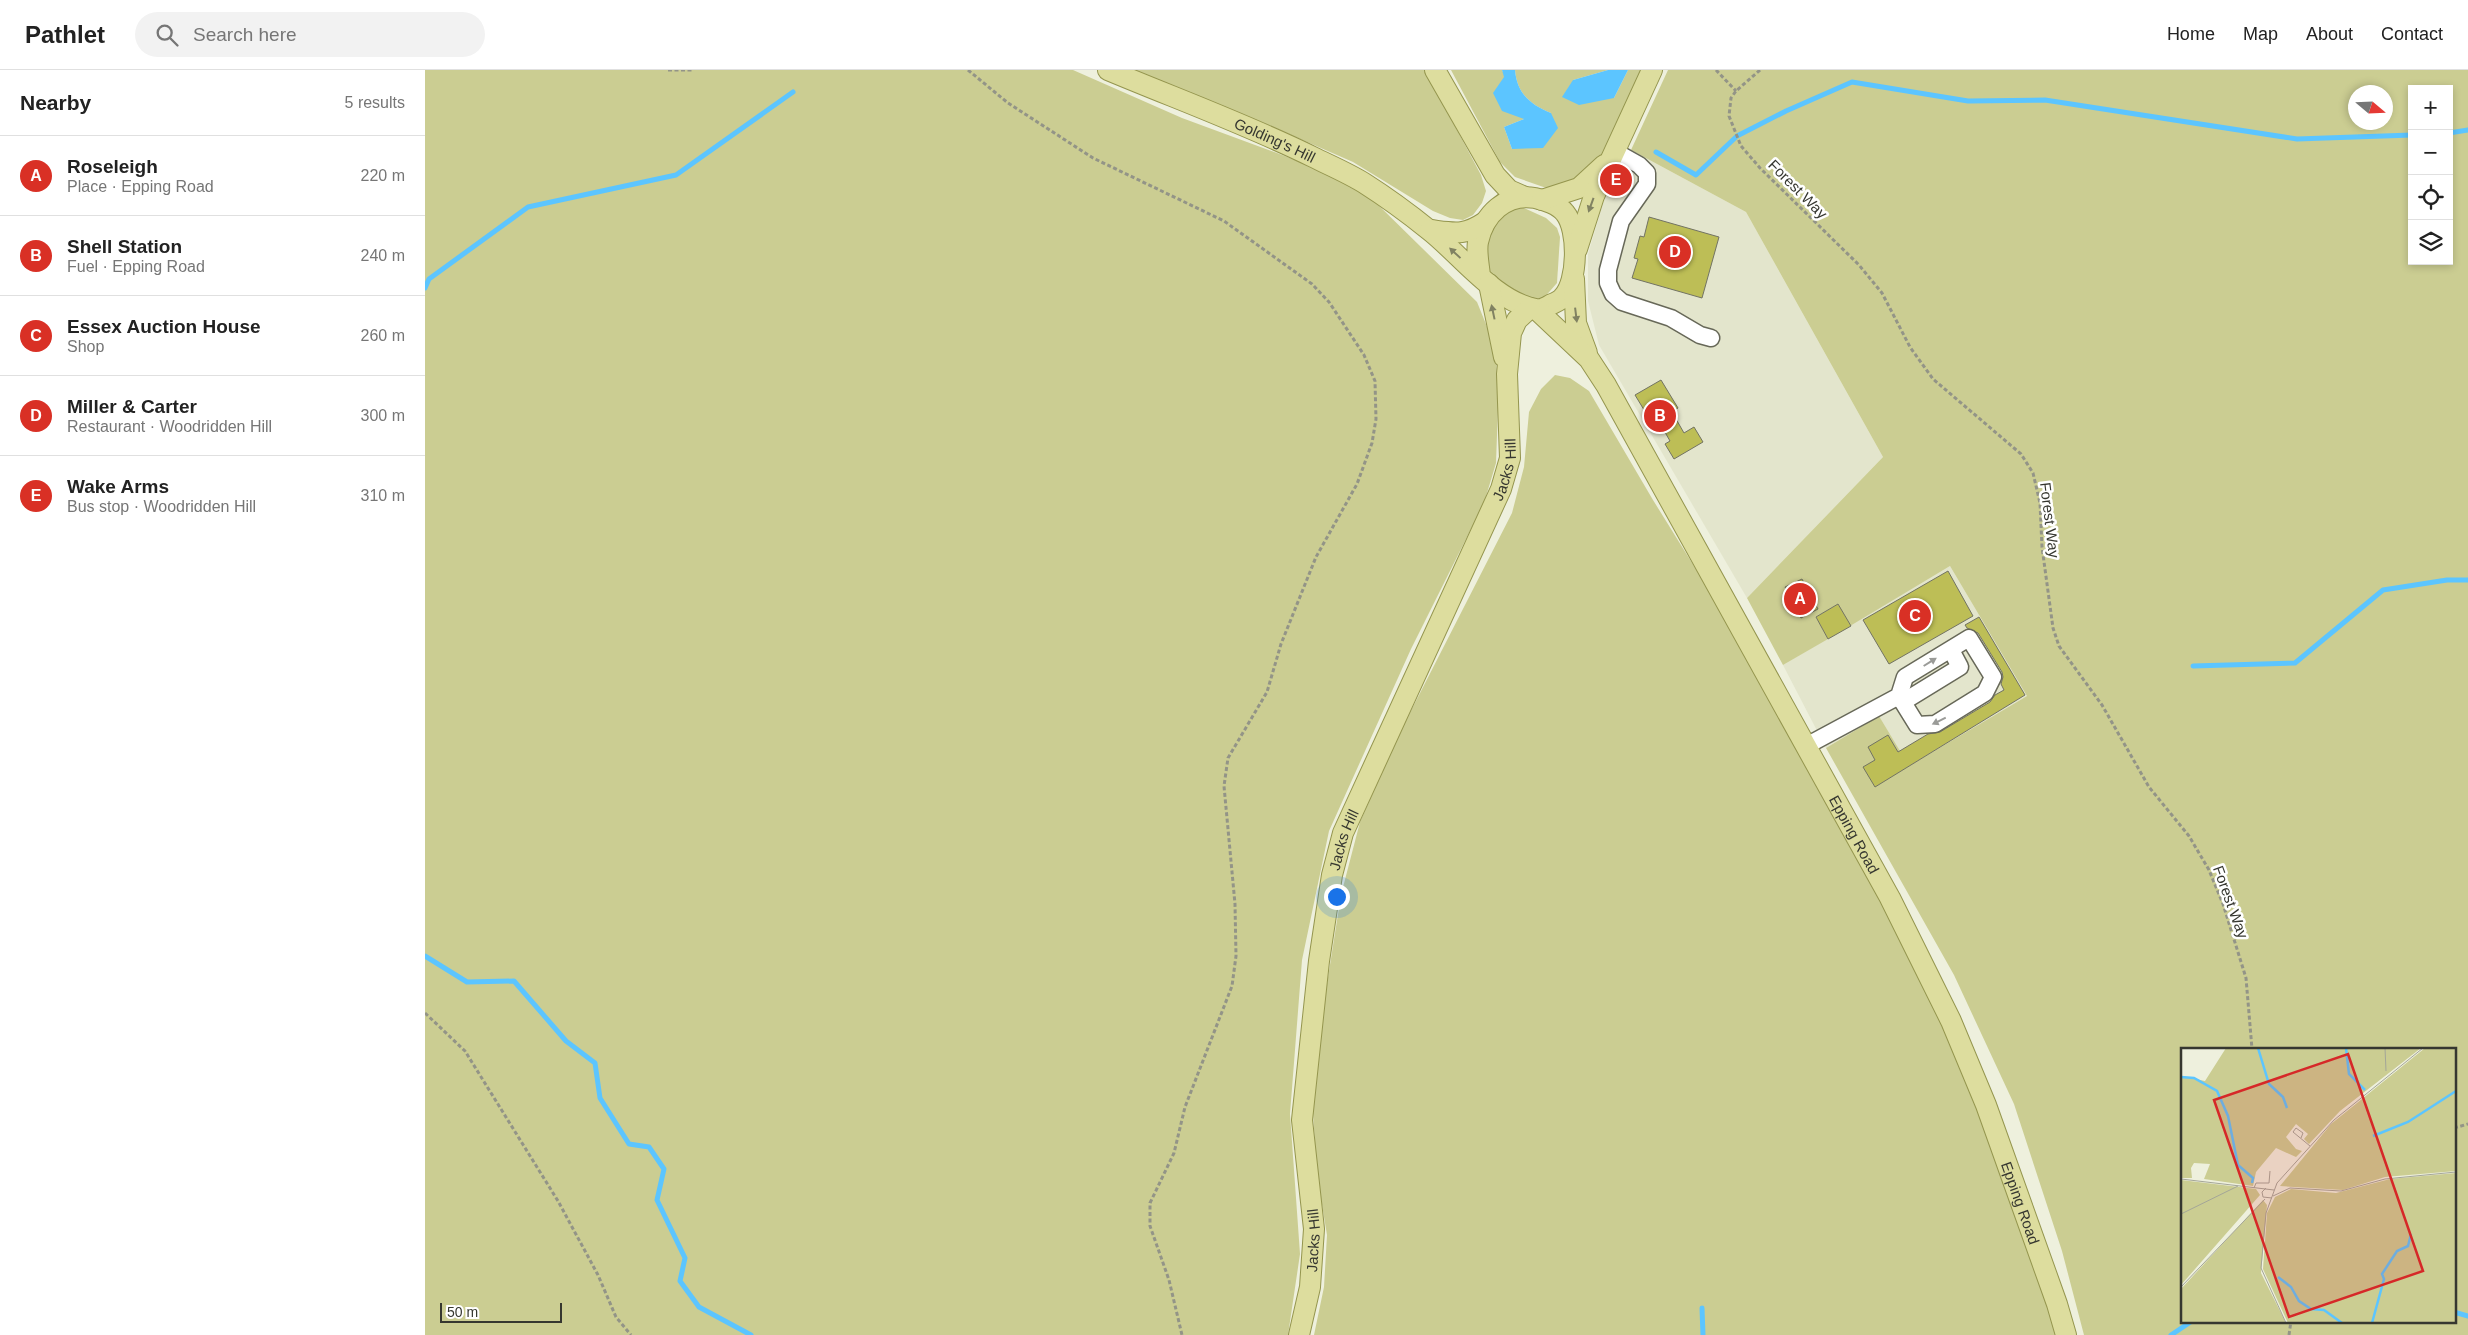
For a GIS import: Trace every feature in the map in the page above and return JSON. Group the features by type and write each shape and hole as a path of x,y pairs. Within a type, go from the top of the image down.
{"main road":[{"name":"Golding's Hill","path":"1108,70 1265,133 1363,182 1430,230 1484,280"},
{"path":"1435,70 1483,158 1495,175 1509,190 1555,206 1566,214 1571,228 1574,263"},
{"path":"1507,374 1511,333 1517,320 1534,309 1545,308 1563,297 1583,225 1612,156 1652,70"},
{"path":"1489,216 1508,200 1533,198 1579,188 1612,156"},
{"path":"1483,158 1495,195 1478,243 1484,280 1507,374"},
{"name":"Golding's Hill","path":"1430,230 1460,233 1471,231 1489,216"},
{"name":"Epping Road","path":"1574,263 1576,323 1589,359 1640,445 1890,898 1951,1021 1986,1105 2057,1304 2066,1335"},
{"path":"1484,280 1534,309"},
{"name":"Epping Road","path":"1534,309 1589,359"},
{"name":"Jacks Hill","path":"1299,1335 1310,1287 1314,1229 1302,1120 1319,961 1332,875 1347,824 1501,490 1510,458 1507,374"}],"lane":[{"path":"1612,156 1639,165 1647,173 1647,184 1621,221 1608,270 1611,288 1622,302 1665,316 1711,338"},
{"path":"1969,638 1993,678 1985,693 1935,724 1917,724 1901,699 1905,677 1969,638"},
{"path":"1806,746 1901,699"}],"path":[{"path":"668,70 694,70"},
{"path":"968,70 1008,103 1093,158 1224,221 1311,284 1329,302 1363,355 1375,381 1376,419 1374,435 1357,484 1316,557 1281,644 1267,692 1228,758 1223,786 1235,904 1236,956 1232,986 1185,1107 1174,1154 1150,1203 1150,1226 1169,1280 1182,1335"},
{"path":"1716,70 1736,91 1760,70"},
{"name":"Forest Way","path":"1736,91 1731,98 1729,116 1740,144 1760,168 1865,272 1882,293 1910,347 1933,379 2021,454 2033,473 2040,503 2042,547 2053,628 2059,646 2102,705 2149,787 2189,836 2209,870 2223,904 2246,978 2252,1048"},
{"path":"425,1013 465,1051 557,1201 598,1275 615,1316 631,1335"},
{"path":"2455,1128 2468,1124"},
{"path":"2289,1335 2291,1322"}],"shaded area":[{"path":"1631,150 1746,212 1883,457 1747,598 1599,345 1588,301 1588,254 1604,200"},
{"path":"1950,566 2027,696 1909,767 1879,716 1826,748 1783,665"}],"green space":[{"path":"425,70 1073,70 1182,118 1338,177 1365,192 1477,302 1496,349 1498,407 1496,463 1484,503 1411,649 1329,831 1302,960 1290,1114 1300,1254 1288,1335 425,1335"},
{"path":"1129,70 1425,70 1481,175 1486,191 1482,203 1473,215 1463,220 1450,218 1433,211 1353,162 1266,124"},
{"path":"1451,70 1502,70 1524,119 1504,127 1512,149 1551,113 1537,106 1526,97 1516,78 1515,70 1608,70 1573,80 1614,98 1628,70 1649,70 1598,165 1555,191 1515,177 1500,162"},
{"path":"1668,70 2468,70 2468,1335 2084,1335 2062,1251 2014,1104 1954,975 1826,748 1879,716 1909,766 2027,696 1950,566 1850,626 1838,604 1816,617 1828,639 1783,665 1747,598 1883,457 1746,212 1631,150"},
{"path":"1515,204 1546,218 1557,228 1560,237 1557,283 1543,299 1533,300 1492,280 1486,271 1485,238 1497,212"},
{"path":"1555,375 1570,378 1589,391 1653,500 1738,637 1930,991 1987,1131 2043,1281 2055,1335 1314,1335 1324,1287 1327,1235 1317,1174 1313,1113 1324,1003 1341,895 1360,822 1395,742 1512,513 1524,467 1529,412 1541,389"}],"water":[{"path":"1502,70 1515,70 1516,78 1526,97 1537,106 1551,113 1558,128 1543,148 1512,149 1504,127 1524,119 1502,111 1493,93 1504,77"},
{"path":"1608,70 1628,70 1614,98 1579,105 1562,97 1573,80"}],"building":[{"path":"1649,217 1719,237 1702,298 1632,278 1638,259 1634,258 1640,236 1644,237"},
{"path":"1661,380 1678,408 1672,412 1684,433 1694,427 1703,442 1674,459 1665,444 1670,441 1658,420 1652,423 1635,395"},
{"path":"1948,571 1973,616 1889,664 1863,620"},
{"path":"1802,579 1818,609 1801,618 1785,587"},
{"path":"1838,604 1851,626 1828,639 1816,617"},
{"path":"1979,617 2025,695 1875,787 1863,767 1875,760 1868,747 1888,735 1898,752 1928,734 1940,732 1990,702 1995,695 2004,690 2001,684 2002,672 1978,633 1967,628 1965,625"}],"waterway":[{"path":"1656,152 1696,175 1737,136 1786,111 1852,82 1968,101 2045,100 2297,139 2408,135"},
{"path":"425,288 429,279 528,207 676,175 793,92"},
{"path":"2453,132 2468,130"},
{"path":"2193,666 2295,663 2383,590 2447,580 2468,580"},
{"path":"425,956 467,982 514,981 566,1041 595,1063 600,1098 629,1144 649,1147 664,1169 657,1200 685,1258 680,1281 699,1307 751,1335"},
{"path":"1702,1308 1703,1335"},
{"path":"2455,1312 2468,1316"},
{"path":"2171,1335 2190,1322"}],"place":[{"name":"Wake Arms","path":"1616,180"},
{"name":"Miller & Carter","path":"1675,252"},
{"name":"Shell Station","path":"1660,416"},
{"name":"Roseleigh","path":"1800,599"},
{"name":"Essex Auction House","path":"1915,616"}]}
